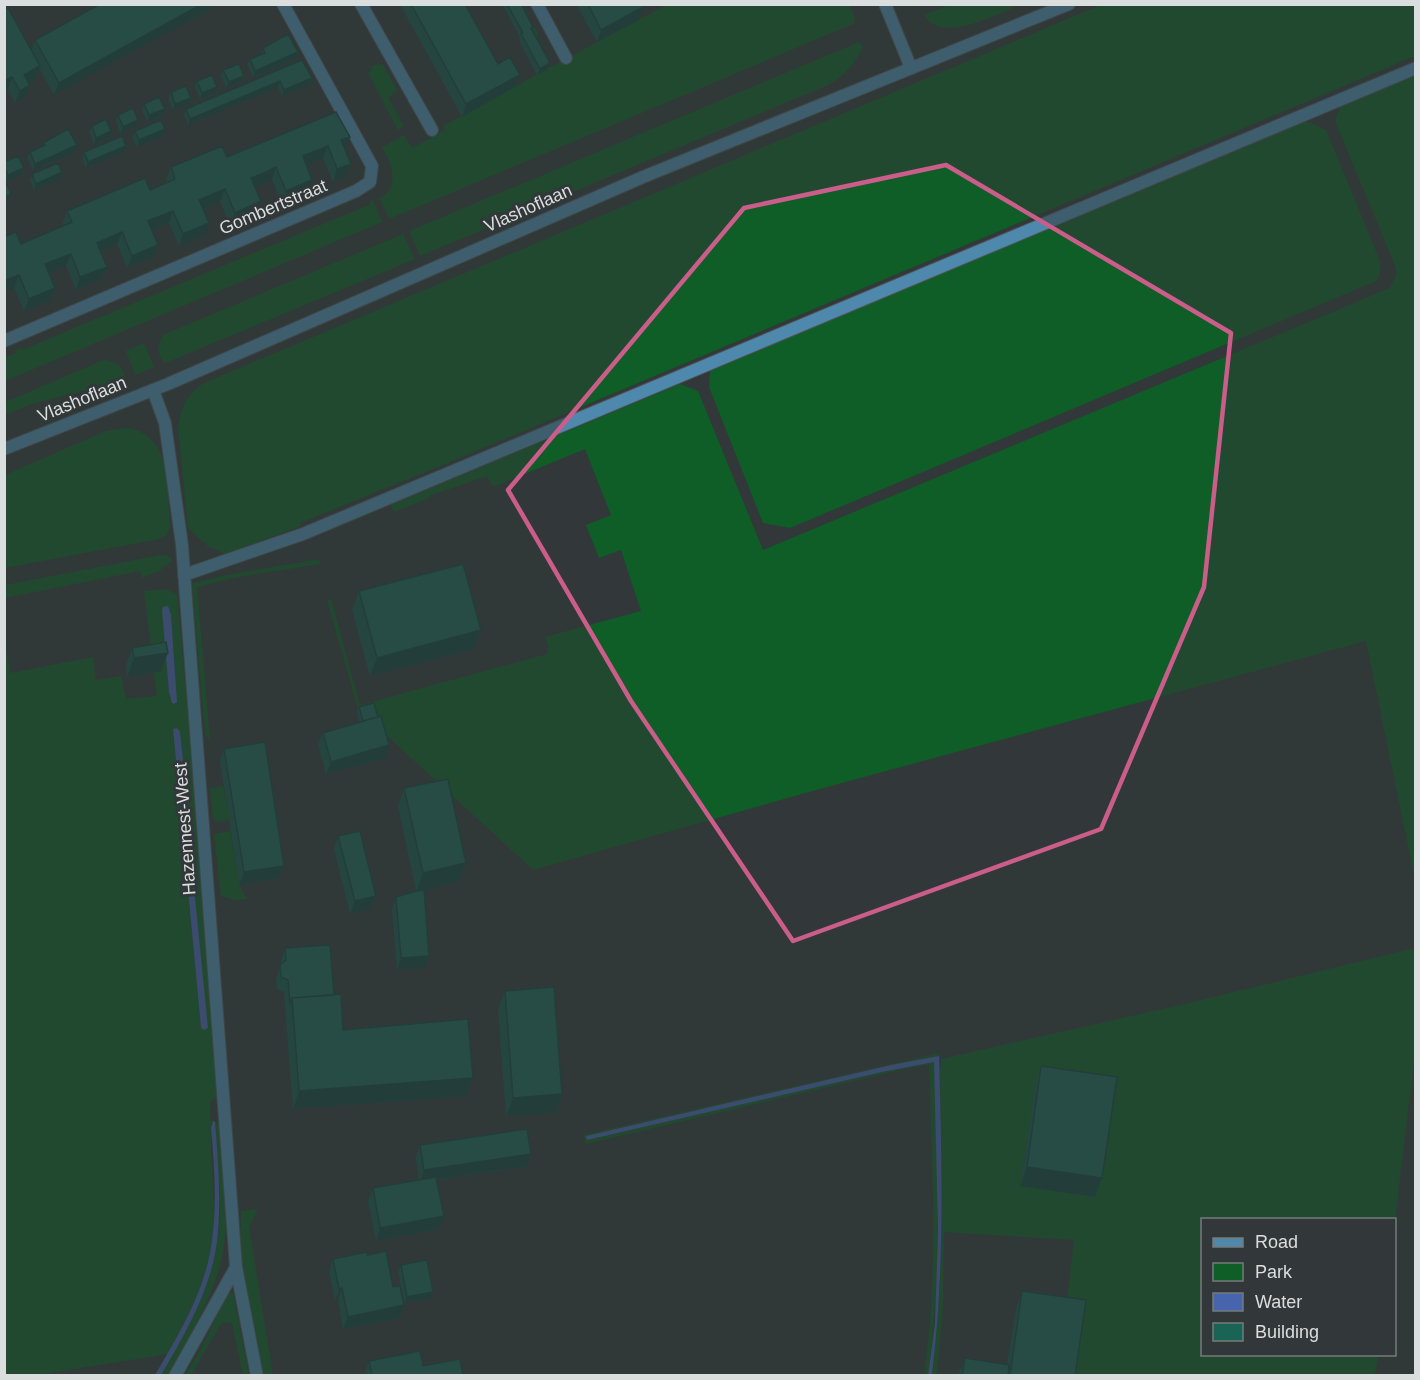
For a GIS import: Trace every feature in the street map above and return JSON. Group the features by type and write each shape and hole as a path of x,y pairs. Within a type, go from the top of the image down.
{"street":[{"name":"Gombertstraat","path":"4,340 356,191 370,182 372,166 283,4"},
{"path":"361,4 432,130"},
{"path":"537,4 566,58"},
{"path":"885,4 911,68"},
{"name":"Vlashoflaan","path":"4,449 153,390 643,177 1069,4"},
{"path":"184,575 314,529 1416,68"},
{"name":"Hazennest-West","path":"153,390 167,431 184,575 236,1267 256,1376"},
{"path":"175,1376 236,1267"}],"highlighted area":[{"path":"946,165 1231,333 1204,587 1101,829 793,941 631,701 508,490 744,208"}],"green space":[{"path":"666,5 850,5 855,18 853,24 389,219 379,197 381,198 391,187 392,180 391,167 382,147 404,135 412,148 445,130 443,126 547,69 536,43 551,67"},
{"path":"948,5 1019,5 970,25 956,27 932,24 924,15"},
{"path":"1101,5 1415,5 1415,56 300,523 301,526 225,554 209,547 188,528 178,427 186,402 204,383"},
{"path":"535,27 538,35 534,40 530,30"},
{"path":"859,42 863,47 852,64 828,85 420,256 409,231"},
{"path":"378,63 383,64 397,90 388,98 404,126 398,130 368,73 372,70 371,67"},
{"path":"1415,75 1415,880 1366,641 816,790 533,870 358,709 327,600 331,599 360,705 547,654 548,646 545,637 641,611 621,550 599,558 586,525 611,515 585,449 493,487 487,476 429,496 429,498 394,512 391,505 680,384 698,391 763,550 1390,288 1396,275 1396,268 1335,121 1340,106"},
{"path":"1306,121 1326,130 1380,261 1380,273 1376,281 790,528 763,523 709,387 710,371"},
{"path":"373,200 382,222 5,381 5,357 16,353 15,350 20,348 22,350 371,204 370,201"},
{"path":"403,234 415,259 165,363 160,357 159,346 163,335"},
{"path":"144,343 154,367 135,375 126,351"},
{"path":"104,360 118,365 126,378 112,384 31,404 5,415 5,402"},
{"path":"126,428 141,432 160,452 167,482 170,527 167,535 159,539 5,568 5,475 106,431"},
{"path":"161,555 173,560 159,571 142,578 140,571 5,598 5,585"},
{"path":"319,559 320,564 233,578 197,587 210,739 205,735 192,583"},
{"path":"165,589 177,594 202,874 218,1097 210,1101 210,1119 226,1128 227,1211 222,1256 204,1309 167,1375 161,1375 197,1308 215,1253 220,1207 215,1122 211,1123 214,1206 211,1250 196,1296 168,1354 37,1375 5,1375 4,638 11,673 93,657 96,680 121,676 126,699 157,696 144,591","holes":["163,607 171,615 175,670 169,692","180,732 190,824 184,842 173,736","186,868 192,869 207,1029 201,1028"]},
{"path":"223,786 229,819 218,822 213,818 210,788"},
{"path":"230,831 239,885 247,899 234,900 221,896 214,834"},
{"path":"1415,948 1415,1052 1395,1218 1201,1218 1201,1356 1378,1356 1375,1375 1058,1375 1074,1240 944,1232 943,1307 937,1375 932,1375 941,1256 939,1057 891,1065 586,1136 587,1140 934,1062 938,1180 937,1258 928,1375 924,1375 929,1337 933,1259 929,1065 586,1144 583,1135 939,1053 941,1071 941,1059 1189,1003"},
{"path":"258,1209 249,1227 273,1375 264,1375 241,1255 241,1211"},
{"path":"228,1293 233,1293 249,1375 243,1375 232,1323 222,1322 191,1375 185,1376 202,1347"}],"water":[{"path":"168,606 171,615 177,702 174,704 169,692 162,610 163,607"},
{"path":"177,728 180,732 190,824 190,839 187,843 184,842 173,729"},
{"path":"189,866 192,868 208,1028 204,1030 201,1028 186,868"},
{"path":"939,1056 941,1256 932,1375 928,1375 935,1323 938,1229 934,1062 587,1140 586,1136 891,1065"},
{"path":"213,1121 215,1122 218,1163 219,1218 211,1270 198,1307 180,1341 161,1375 155,1375 192,1306 208,1262 214,1212 211,1128"}],"building":[{"path":"100,4 202,4 59,83 35,40"},
{"path":"411,4 465,4 498,64 510,57 520,75 466,104"},
{"path":"507,4 521,4 550,63 540,69"},
{"path":"588,4 642,4 643,7 601,30"},
{"path":"8,8 40,66 24,75 30,85 20,91 12,77 4,81 4,10"},
{"path":"288,34 298,52 255,71 250,59 265,53 263,48"},
{"path":"302,60 312,78 284,90 280,81 190,119 186,109"},
{"path":"239,64 244,76 229,82 223,70"},
{"path":"212,75 217,87 202,93 197,81"},
{"path":"186,86 191,98 175,104 171,92"},
{"path":"159,97 165,109 149,115 144,104"},
{"path":"133,108 138,120 123,127 118,115"},
{"path":"336,112 350,137 341,140 351,164 337,169 328,146 303,156 312,180 286,191 276,167 251,178 261,201 235,213 225,189 199,200 209,223 183,234 173,211 148,221 158,245 132,256 122,232 97,243 107,267 80,277 71,254 45,264 55,288 29,299 19,275 4,281 4,237 16,232 21,244 72,222 67,211 145,178 150,190 175,179 171,167 222,146 227,157"},
{"path":"106,119 111,131 96,138 92,126"},
{"path":"161,120 165,129 139,140 135,131"},
{"path":"68,129 77,145 35,164 30,152"},
{"path":"122,136 126,146 88,162 84,152"},
{"path":"18,156 24,168 8,175 4,162"},
{"path":"58,163 62,172 36,184 32,174"},
{"path":"7,185 11,194 4,197 4,186"},
{"path":"463,564 481,630 377,658 359,591"},
{"path":"166,642 168,653 134,658 132,648"},
{"path":"374,703 378,717 363,721 359,707"},
{"path":"381,716 389,745 331,762 323,733"},
{"path":"265,742 284,866 244,872 224,749"},
{"path":"448,779 466,863 423,873 404,788"},
{"path":"360,831 376,896 355,901 338,836"},
{"path":"424,889 429,956 401,958 396,897"},
{"path":"330,945 334,995 292,998 290,1004 288,980 281,977 280,965 286,960 285,948"},
{"path":"554,987 562,1094 513,1098 505,991"},
{"path":"341,994 343,1030 468,1019 473,1078 299,1091 292,998"},
{"path":"1041,1066 1117,1077 1102,1178 1027,1167"},
{"path":"527,1129 531,1154 424,1170 420,1145"},
{"path":"436,1177 444,1216 380,1228 373,1188"},
{"path":"386,1251 393,1287 400,1286 404,1305 348,1317 333,1259 367,1252 368,1255"},
{"path":"427,1260 433,1292 407,1297 401,1265"},
{"path":"1022,1291 1086,1300 1075,1376 1010,1376"},
{"path":"420,1351 423,1366 460,1359 463,1376 372,1376 369,1361"},
{"path":"965,1358 1009,1365 1008,1376 962,1376"}]}
